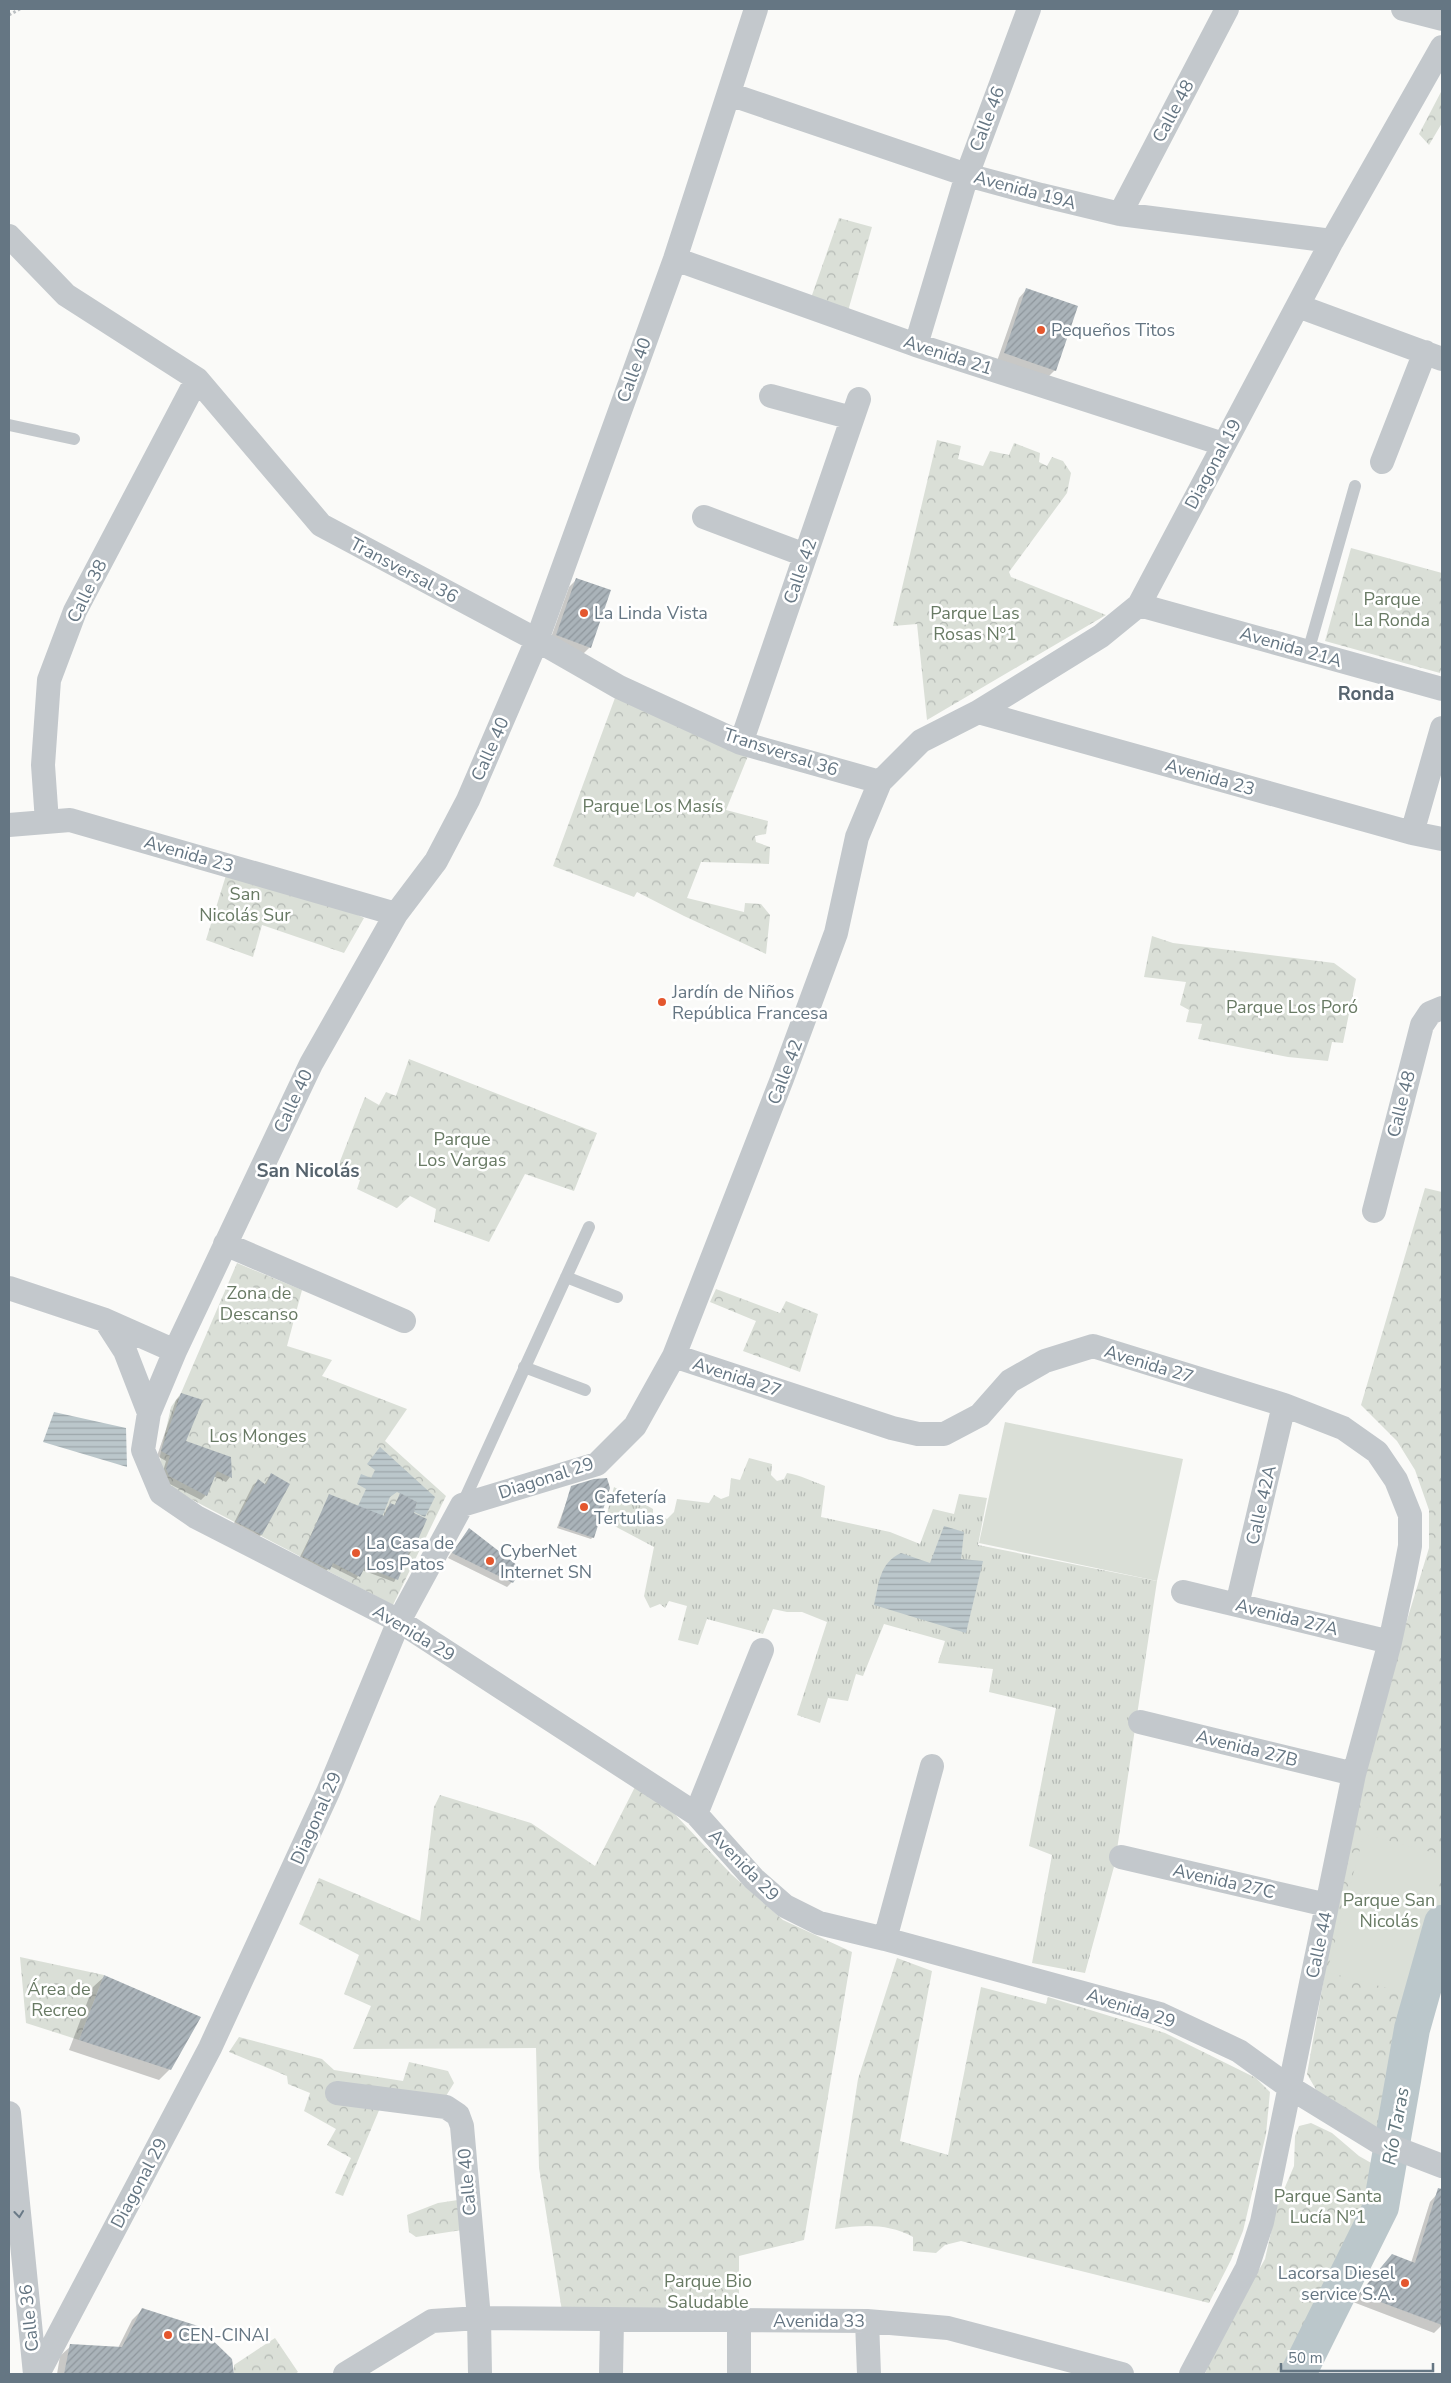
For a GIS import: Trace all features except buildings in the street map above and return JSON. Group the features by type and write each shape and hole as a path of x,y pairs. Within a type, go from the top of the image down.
{"street":[{"name":"Calle 40","path":"143,1450 149,1413 175,1351 311,1064 396,914 436,861 468,800 537,640 675,259 756,9"},
{"name":"Calle 46","path":"916,345 966,174 1029,9"},
{"name":"Calle 48","path":"1120,214 1227,9"},
{"path":"1403,9 1442,19"},
{"name":"Diagonal 19","path":"880,782 921,742 978,712 1101,636 1139,605 1332,241 1442,47"},
{"name":"Avenida 19A","path":"728,94 966,174 1120,214 1332,241"},
{"name":"Transversal 36","path":"9,236 66,295 197,379 321,525 537,640 619,687 741,743 880,782"},
{"name":"Avenida 21","path":"675,259 916,345 1223,444"},
{"path":"1298,306 1434,355 1382,462"},
{"name":"Calle 38","path":"47,822 43,765 49,680 75,611 197,379"},
{"name":"Calle 42","path":"741,743 855,408 771,396"},
{"path":"704,516 805,555"},
{"name":"Avenida 21A","path":"1139,605 1442,689"},
{"name":"Avenida 23","path":"978,712 1412,833 1442,839"},
{"path":"1412,833 1442,728"},
{"name":"Calle 42","path":"674,1356 836,933 856,837 880,782"},
{"name":"Avenida 23","path":"9,825 70,820 396,914"},
{"name":"Calle 48","path":"1374,1211 1422,1025 1430,1013 1442,1008"},
{"path":"225,1244 404,1321"},
{"path":"9,1288 105,1320 175,1351"},
{"path":"105,1320 125,1351 149,1413"},
{"name":"Avenida 27","path":"674,1356 892,1428 918,1434 944,1434 980,1414 1010,1381 1045,1361 1093,1346 1284,1405 1342,1428 1377,1452"},
{"name":"Diagonal 29","path":"38,2374 210,2048 328,1792 399,1621 462,1504 597,1464 634,1426 674,1356"},
{"name":"Calle 42A","path":"1237,1605 1284,1405"},
{"name":"Avenida 29","path":"143,1450 161,1493 196,1517 399,1621 696,1814 754,1879 785,1906 819,1923 885,1939 1160,2014 1238,2051 1289,2087 1377,2141 1442,2166"},
{"name":"Calle 44","path":"1191,2374 1247,2268 1262,2222 1273,2178 1289,2087 1354,1774 1390,1642 1410,1546 1410,1515 1396,1480 1377,1452"},
{"name":"Avenida 27A","path":"1183,1592 1390,1642"},
{"path":"696,1814 762,1650"},
{"name":"Avenida 27B","path":"1140,1722 1354,1774"},
{"path":"885,1939 932,1766"},
{"name":"Avenida 27C","path":"1120,1857 1327,1905"},
{"name":"Calle 40","path":"337,2093 446,2106 458,2115 462,2126 479,2318 480,2374"},
{"name":"Calle 36","path":"9,2113 34,2374"},
{"name":"Avenida 33","path":"345,2374 432,2321 479,2318 739,2321 867,2320 948,2328 1122,2374"},
{"path":"611,2374 612,2320"},
{"path":"867,2320 869,2374"},
{"path":"739,2321 739,2374"}],"lane":[{"path":"9,425 74,439"},
{"path":"1308,652 1355,486"},
{"path":"462,1504 589,1227"},
{"path":"566,1277 617,1297"},
{"path":"524,1367 586,1390"}],"path":[{"path":"9,15 20,9"}],"green space":[{"path":"1442,90 1442,123 1429,145 1419,134"},
{"path":"839,218 872,227 848,311 811,298"},
{"name":"Parque Las Rosas Nº1","path":"937,440 961,446 958,459 983,466 990,451 1009,455 1014,443 1040,453 1039,462 1047,466 1052,457 1063,461 1071,473 1067,493 1009,572 1011,577 1106,615 927,720 917,624 893,626"},
{"name":"Parque La Ronda","path":"1351,548 1442,573 1442,665 1440,673 1325,641"},
{"name":"Parque Los Masís","path":"619,687 750,751 726,810 768,821 766,834 755,836 756,842 770,847 769,864 701,862 687,898 744,912 745,903 761,904 770,915 766,954 637,892 634,897 553,866"},
{"name":"San Nicolás Sur","path":"227,872 329,901 364,918 344,953 262,925 253,957 206,940"},
{"name":"Parque Los Poró","path":"1152,936 1173,943 1334,963 1356,979 1343,1043 1332,1042 1328,1061 1288,1057 1198,1039 1202,1024 1186,1022 1189,1010 1180,1005 1186,982 1144,977"},
{"name":"Parque Los Vargas","path":"409,1059 597,1133 574,1191 525,1174 489,1242 434,1222 436,1209 410,1196 397,1208 357,1189 360,1180 337,1169 365,1097 379,1105 386,1092 396,1096"},
{"name":"Parque San Nicolás","path":"1425,1188 1442,1192 1442,1913 1409,2031 1390,2142 1318,2093 1307,2074 1360,1774 1429,1548 1429,1510 1415,1470 1397,1441 1361,1405"},
{"name":"Los Monges","path":"237,1263 302,1290 287,1346 332,1360 322,1376 407,1409 385,1441 446,1496 393,1605 164,1485 160,1456 171,1407 181,1393"},
{"path":"716,1289 780,1313 786,1301 818,1314 800,1372 743,1351 756,1321 710,1302"},
{"path":"1005,1422 1183,1459 1157,1581 979,1543"},
{"path":"749,1458 772,1464 771,1475 777,1481 784,1479 787,1473 825,1486 821,1517 890,1532 920,1544 933,1509 954,1514 959,1494 987,1498 978,1545 1157,1581 1115,1863 1085,1973 1032,1963 1052,1855 1029,1846 1056,1708 989,1692 993,1669 938,1663 945,1641 884,1624 863,1676 856,1674 848,1701 828,1698 820,1723 797,1715 827,1622 802,1612 787,1612 773,1609 763,1634 707,1619 698,1645 678,1640 687,1606 669,1601 665,1608 660,1604 650,1608 644,1596 654,1547 605,1521 614,1487 653,1509 653,1515 667,1519 674,1512 677,1499 709,1503 714,1495 721,1499 729,1496 731,1478 740,1480"},
{"name":"Parque Bio Saludable","path":"640,1777 731,1874 783,1920 852,1952 804,2240 739,2256 739,2321 562,2311 539,2168 536,2048 353,2049 371,2006 344,1994 359,1955 299,1924 319,1878 420,1921 434,1807 440,1795 531,1823 595,1866"},
{"path":"1364,1834 1442,1855 1442,1873 1409,1994 1327,1972"},
{"name":"Área de Recreo","path":"20,1957 104,1975 79,2040 26,2023"},
{"path":"897,1958 932,1971 900,2141 948,2155 981,1987 1046,2004 1048,1997 1165,2033 1256,2078 1270,2092 1266,2134 1243,2231 1231,2260 1209,2303 961,2241 945,2245 936,2253 913,2251 913,2237 894,2229 865,2226 835,2229 858,2079"},
{"path":"239,2037 322,2059 334,2070 403,2081 409,2062 448,2071 454,2083 446,2096 380,2108 343,2196 335,2193 351,2158 327,2145 336,2129 304,2111 310,2093 288,2084 287,2076 229,2052"},
{"name":"Parque Santa Lucía Nº1","path":"1311,2123 1332,2133 1359,2156 1387,2172 1372,2224 1292,2374 1205,2374 1215,2348 1265,2259 1277,2206 1294,2166 1295,2136 1299,2126"},
{"path":"458,2200 462,2230 416,2237 409,2232 407,2215 438,2203"},
{"path":"275,2338 298,2372 295,2374 234,2374 234,2365"}],"shaded area":[{"path":"54,1412 126,1428 127,1467 43,1442"},
{"path":"380,1447 435,1497 425,1517 414,1512 417,1502 397,1492 390,1497 382,1517 358,1506 366,1489 357,1484 361,1474 371,1478 375,1470 367,1464"},
{"path":"944,1526 964,1532 961,1559 983,1561 966,1633 874,1605 881,1575 888,1562 901,1553 930,1563"}],"waterway":[{"name":"Río Taras","path":"1298,2374 1381,2207 1412,2029 1442,1923"}],"place":[{"name":"Pequeños Titos","path":"1041,330"},
{"name":"La Linda Vista","path":"584,613"},
{"name":"Jardín de Niños República Francesa","path":"662,1002"},
{"name":"Cafetería Tertulias","path":"584,1507"},
{"name":"La Casa de Los Patos","path":"356,1553"},
{"name":"CyberNet Internet SN","path":"490,1561"},
{"name":"Lacorsa Diesel service S.A.","path":"1405,2283"},
{"name":"CEN-CINAI","path":"168,2335"}],"district":[{"name":"Ronda","path":"1366,693"},
{"name":"San Nicolás","path":"308,1170"}],"park label":[{"name":"Zona de Descanso","path":"259,1304"}]}
